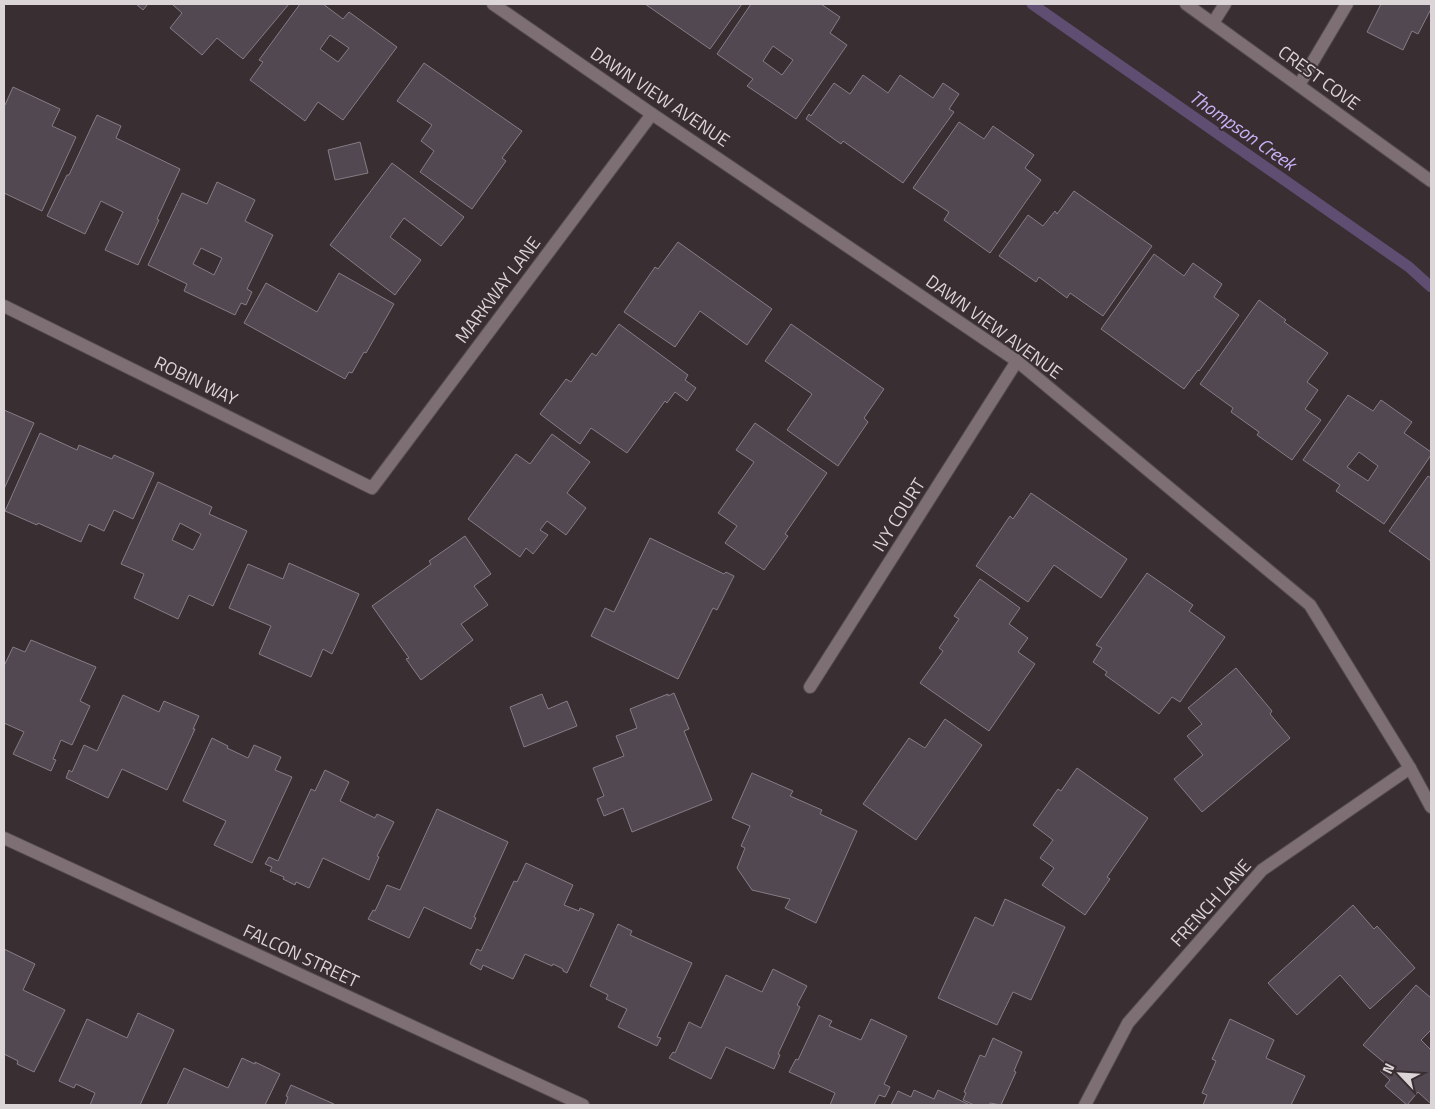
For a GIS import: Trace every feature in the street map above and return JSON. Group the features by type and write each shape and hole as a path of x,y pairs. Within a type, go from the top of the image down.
{"street":[{"name":"DAWN VIEW AVENUE","path":"493,4 1017,361 1310,605 1410,768 1431,807"},
{"name":"CREST COVE","path":"1186,4 1431,181"},
{"path":"1213,23 1225,4"},
{"path":"1299,86 1347,4"},
{"name":"MARKWAY LANE","path":"372,488 652,114"},
{"name":"ROBIN WAY","path":"4,306 372,488"},
{"name":"IVY COURT","path":"810,688 1017,361"},
{"name":"FRENCH LANE","path":"1085,1105 1128,1023 1262,870 1410,768"},
{"name":"FALCON STREET","path":"4,838 583,1105"}],"building":[{"path":"136,4 148,4 143,10"},
{"path":"172,4 289,4 243,59 217,38 202,55 170,28 182,13"},
{"path":"300,4 323,4 343,19 349,12 397,47 343,120 318,102 305,121 250,80 263,62 259,60","holes":["330,35 349,48 338,62 320,49"]},
{"path":"645,4 742,4 710,49"},
{"path":"751,4 821,4 840,17 830,33 847,45 796,119 747,86 753,79 717,54","holes":["773,46 793,60 782,75 763,61"]},
{"path":"1381,4 1431,4 1431,9 1418,34 1412,31 1403,50 1367,32"},
{"path":"424,63 522,131 502,158 506,161 472,209 420,172 434,151 421,141 432,125 397,101"},
{"path":"863,75 888,93 900,75 933,98 943,83 959,94 949,109 954,112 903,183 843,141 841,144 806,119 809,114 811,116 834,83 850,94"},
{"path":"13,87 60,109 52,126 76,137 42,211 4,193 4,104"},
{"path":"97,115 121,126 116,138 180,169 138,265 105,250 123,212 101,201 85,234 47,216 67,175 69,175"},
{"path":"959,122 984,139 993,126 1034,155 1025,168 1041,180 990,253 944,220 949,212 913,188"},
{"path":"360,142 368,173 335,180 328,150"},
{"path":"392,163 464,217 441,246 404,218 390,237 421,260 395,295 330,245"},
{"path":"217,182 255,200 245,221 273,235 247,289 252,292 246,305 241,303 235,315 184,291 187,284 148,265 182,193 207,204","holes":["201,248 222,258 214,275 193,264"]},
{"path":"1074,191 1152,246 1103,316 1070,293 1067,298 1039,277 1036,282 999,256 1028,215 1043,226 1055,211 1057,214"},
{"path":"678,242 772,309 747,345 700,311 675,347 624,312 655,267 658,269"},
{"path":"1154,254 1184,276 1193,263 1222,284 1214,297 1239,315 1184,389 1101,329"},
{"path":"339,273 394,304 366,353 364,352 352,373 349,372 345,379 244,323 266,283 317,312"},
{"path":"1259,300 1286,320 1284,322 1328,353 1307,382 1318,390 1305,409 1321,420 1292,460 1257,435 1259,432 1231,412 1233,408 1200,384"},
{"path":"619,324 688,375 685,380 696,388 687,401 675,392 667,403 665,401 627,453 591,428 580,444 540,414 566,379 571,382 592,353 596,356"},
{"path":"791,324 884,389 864,418 868,422 838,466 787,430 812,394 765,361"},
{"path":"1348,395 1373,411 1381,400 1412,422 1404,433 1431,452 1431,455 1384,524 1336,491 1340,485 1303,460","holes":["1359,452 1378,466 1368,481 1347,467"]},
{"path":"4,410 34,423 4,489"},
{"path":"755,423 827,473 785,534 788,536 764,570 725,543 737,526 718,513 754,462 736,450"},
{"path":"40,433 77,450 79,445 112,459 114,455 154,473 133,519 114,510 104,531 89,524 81,542 5,511"},
{"path":"552,434 590,462 567,493 586,508 566,535 547,521 540,530 548,535 533,554 526,548 520,557 468,519 516,454 530,464"},
{"path":"1428,476 1431,478 1431,561 1389,531"},
{"path":"158,482 212,507 209,514 247,531 213,606 189,595 178,619 134,598 144,574 121,564","holes":["180,523 201,534 193,550 172,540"]},
{"path":"1031,493 1127,559 1101,598 1054,565 1028,602 976,566 1010,516 1013,519"},
{"path":"465,536 491,574 474,586 488,605 461,624 473,640 421,680 406,659 409,658 372,606 431,564 429,561"},
{"path":"650,538 724,574 726,572 734,576 717,610 713,608 678,679 591,636 605,608 614,612"},
{"path":"289,563 359,594 332,654 323,649 311,677 259,654 271,626 229,608 248,564 283,579"},
{"path":"1147,573 1193,605 1189,611 1225,637 1180,702 1172,697 1159,714 1105,675 1107,672 1093,662 1102,648 1096,645"},
{"path":"980,579 1020,608 1009,624 1028,638 1018,652 1035,664 989,731 920,683 943,651 939,648 959,619 954,616"},
{"path":"31,640 96,667 80,701 90,706 72,745 61,740 53,759 56,760 51,771 13,754 24,732 4,723 4,666 13,647 25,652"},
{"path":"1236,668 1272,711 1270,714 1290,738 1202,812 1174,779 1203,755 1187,736 1202,724 1188,708"},
{"path":"674,693 689,729 684,731 712,800 632,832 623,808 604,816 597,799 604,796 593,768 624,756 616,736 637,728 630,709"},
{"path":"542,694 548,709 567,701 577,726 524,747 510,707"},
{"path":"123,695 159,712 164,701 199,716 167,790 122,769 108,798 66,778 69,770 72,772 84,745 97,751"},
{"path":"945,719 982,745 916,840 863,804 909,738 925,748"},
{"path":"212,738 248,758 254,745 281,757 275,770 292,777 252,863 214,845 226,821 183,801"},
{"path":"1077,768 1148,818 1107,877 1110,879 1085,915 1042,885 1054,868 1040,858 1053,840 1033,825 1058,789 1061,791"},
{"path":"325,770 349,782 340,801 375,818 377,814 394,822 377,856 379,857 369,880 323,858 309,888 296,882 295,885 283,879 284,877 270,871 272,867 265,864 269,857 278,861 311,789 315,791"},
{"path":"752,773 793,791 790,796 822,810 820,814 857,831 816,923 785,908 790,899 752,890 737,868 745,848 741,846 750,826 732,818"},
{"path":"437,809 508,842 474,917 476,918 471,929 424,907 409,938 368,919 373,910 375,911 387,885 400,890"},
{"path":"526,863 573,885 564,905 579,911 580,908 594,914 567,973 553,964 552,966 525,954 513,979 483,965 481,970 470,964 477,949 481,951 514,881 517,882"},
{"path":"1005,899 1065,927 1031,1000 1013,992 997,1025 938,998 975,917 993,926"},
{"path":"1353,905 1374,929 1377,926 1415,968 1370,1009 1340,975 1297,1015 1268,983"},
{"path":"618,924 632,931 630,935 692,963 657,1037 661,1038 657,1046 618,1027 627,1009 606,999 608,995 590,986"},
{"path":"4,949 35,964 23,990 65,1010 34,1072 17,1064 18,1061 4,1054"},
{"path":"773,969 807,986 797,1005 800,1007 778,1054 780,1055 774,1069 726,1047 711,1079 669,1058 673,1052 675,1053 689,1022 701,1028 726,975 762,992"},
{"path":"1416,985 1431,998 1431,1030 1421,1040 1431,1050 1431,1104 1418,1092 1407,1105 1385,1086 1390,1080 1380,1071 1386,1064 1363,1045"},
{"path":"138,1013 174,1030 140,1105 90,1105 95,1093 76,1084 74,1088 59,1081 87,1019 127,1038"},
{"path":"819,1015 832,1021 829,1026 861,1040 871,1019 907,1036 884,1084 890,1087 885,1097 879,1095 874,1105 830,1105 835,1093 789,1072 796,1059 798,1060"},
{"path":"1230,1019 1274,1040 1266,1058 1305,1076 1291,1105 1203,1105 1207,1095 1202,1093 1216,1061 1212,1059"},
{"path":"993,1038 1022,1052 1014,1071 1016,1072 1001,1105 990,1103 989,1105 974,1105 963,1100 966,1093 964,1092 980,1055 985,1057"},
{"path":"242,1058 280,1074 265,1105 167,1105 184,1068 228,1088"},
{"path":"291,1085 334,1104 285,1105 288,1097 286,1096"},
{"path":"914,1090 934,1099 938,1090 970,1105 891,1105 898,1091 911,1097"}],"waterway":[{"name":"Thompson Creek","path":"1032,4 1409,267 1431,287"}]}
